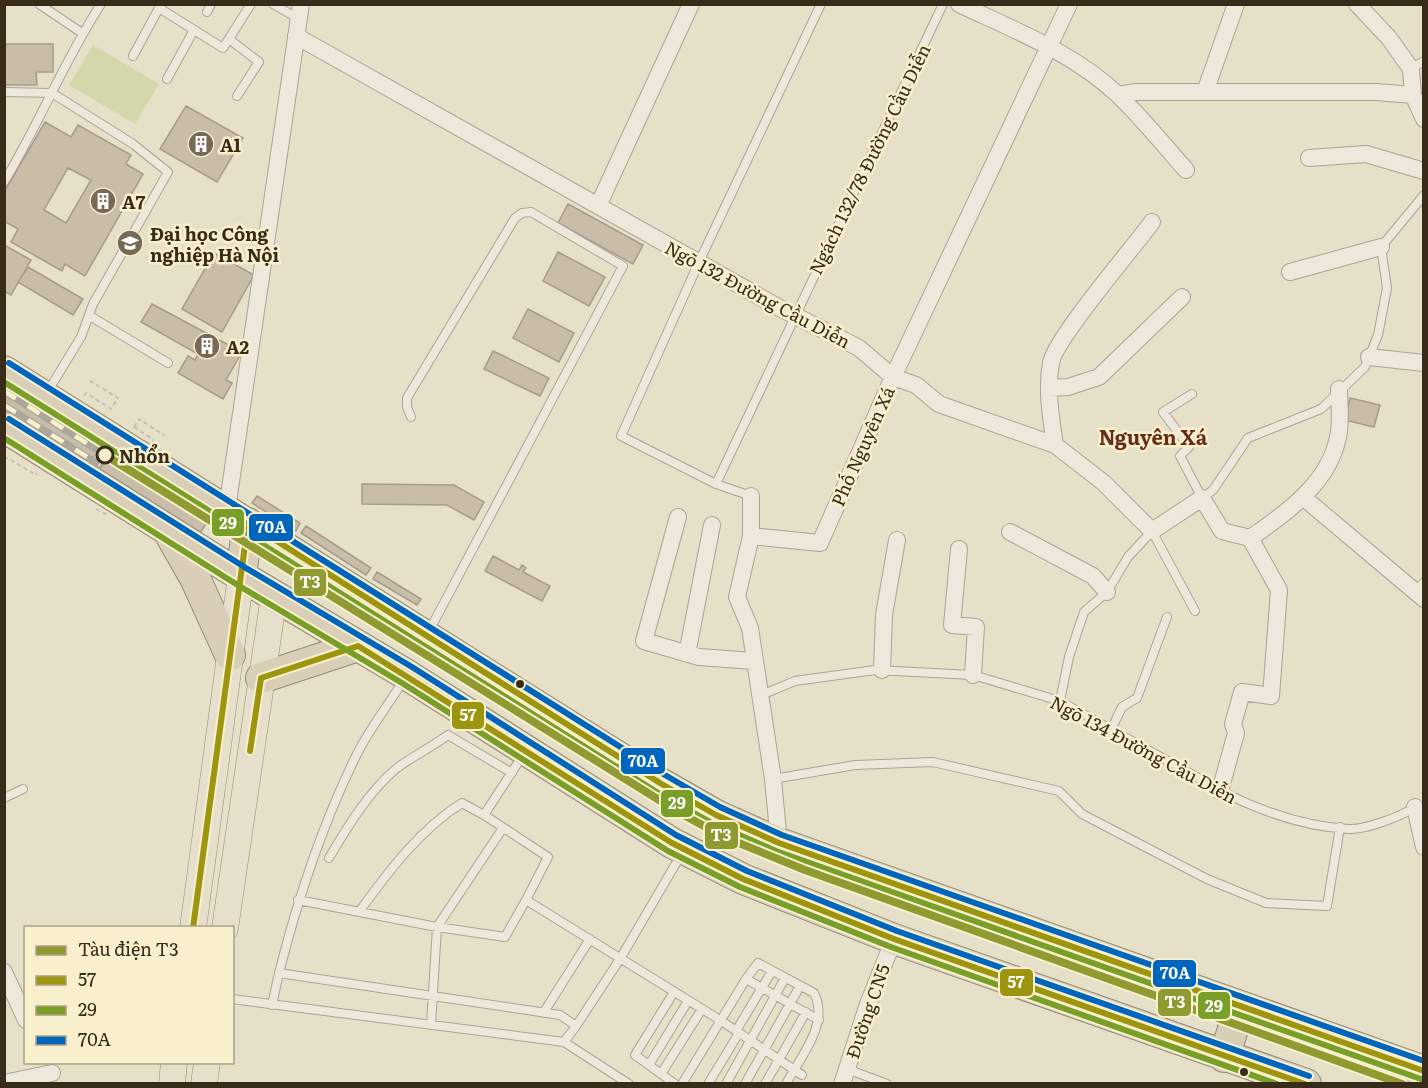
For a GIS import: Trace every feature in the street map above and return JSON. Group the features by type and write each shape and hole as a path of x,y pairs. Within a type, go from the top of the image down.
{"highway":[{"path":"4,372 660,783 716,815 778,843 1424,1071"},
{"path":"4,428 274,597 407,675 518,762 742,879 894,939 1224,1057 1306,1083"},
{"path":"237,516 241,576"},
{"path":"168,531 195,578 230,655"},
{"path":"274,597 282,545"},
{"path":"261,678 358,646"},
{"path":"1224,1057 1240,1007"}],"main road":[{"path":"192,926 241,576"},
{"path":"225,926 274,597"},
{"path":"172,1083 174,1064"},
{"path":"204,1083 207,1064"}],"street":[{"path":"598,206 691,4"},
{"path":"959,4 1050,47 1097,78 1118,95 1186,170"},
{"name":"Phố Nguyên Xá","path":"751,536 820,543 892,377 1069,4"},
{"path":"1205,92 1236,4"},
{"path":"1357,4 1417,65 1413,96 1424,119"},
{"path":"237,516 300,12"},
{"name":"Ngõ 132 Đường Cầu Diễn","path":"296,36 699,262 859,348 892,377 916,385 939,404 1055,445 1104,483 1152,531"},
{"path":"1118,95 1134,92 1376,92 1413,96"},
{"path":"1309,158 1366,154 1424,171"},
{"path":"1055,445 1049,403 1051,361 1069,331 1152,222"},
{"path":"1290,272 1381,248"},
{"path":"1050,388 1068,387 1099,377 1182,297"},
{"path":"1369,357 1424,363"},
{"path":"1250,538 1304,498 1329,461 1339,432 1340,389"},
{"path":"751,496 751,536 737,597 750,628 758,696 773,779 778,843"},
{"path":"1152,531 1202,498 1222,531 1250,538 1279,590 1271,696 1242,692 1233,724 1236,733 1220,791"},
{"path":"1304,498 1421,591"},
{"path":"678,517 644,641 687,654 754,661"},
{"path":"687,654 712,525"},
{"path":"1010,532 1093,576 1107,592"},
{"path":"882,670 884,615 897,540"},
{"path":"959,549 952,625 976,627 973,675"},
{"name":"Ngõ 134 Đường Cầu Diễn","path":"1415,807 1424,847"},
{"name":"Đường CN5","path":"845,1076 868,1004 894,939"},
{"path":"4,972 24,1016"},
{"path":"4,1083 51,1073"}],"lane":[{"path":"39,4 82,33"},
{"path":"4,182 34,131 82,33 101,4"},
{"path":"133,56 160,6 223,48 250,4"},
{"path":"273,4 300,12"},
{"path":"751,496 716,484 621,436 699,262 821,4"},
{"name":"Ngách 132/78 Đường Cầu Diễn","path":"716,484 943,4"},
{"path":"167,79 194,30"},
{"path":"229,39 259,62 237,96"},
{"path":"4,92 52,93 133,144 168,172 93,304 81,337 45,397"},
{"path":"1191,394 1163,412 1190,447 1180,456 1202,498 1213,490 1248,438 1321,409 1365,367 1378,334 1387,288 1381,248 1424,195"},
{"path":"411,417 407,408 407,398 515,219 522,213 531,212 622,266 427,636"},
{"path":"90,316 168,363"},
{"path":"1060,701 1069,657 1084,612 1107,592 1128,557 1152,531 1195,611"},
{"path":"1111,730 1122,708 1137,698 1167,616"},
{"name":"Ngõ 134 Đường Cầu Diễn","path":"758,696 795,681 882,670 973,675 1060,701 1252,807 1299,821 1351,830 1404,815 1415,807"},
{"path":"272,1005 298,900 357,754 407,675"},
{"path":"329,858 346,830 380,784 398,768 448,735 518,762 483,815"},
{"path":"773,779 855,765 933,762 1059,791 1082,814 1207,879 1266,903 1327,906 1340,827"},
{"path":"4,798 23,789"},
{"path":"298,900 359,912 437,927 505,937 548,857 462,802 390,870 359,912"},
{"path":"430,1025 437,927 503,828"},
{"path":"564,1042 620,958 684,848"},
{"path":"526,900 720,1020 802,1076"},
{"path":"544,1012 590,939"},
{"path":"682,1083 758,963 814,993 819,1002 819,1020 786,1083"},
{"path":"708,1083 772,971"},
{"path":"279,973 544,1012 560,1015 576,1026"},
{"path":"726,1083 785,978"},
{"path":"746,979 819,1020"},
{"path":"745,1083 800,986"},
{"path":"674,992 635,1055 675,1083"},
{"path":"234,999 564,1042 629,1083"},
{"path":"649,1065 688,1001"},
{"path":"661,1074 702,1010"},
{"path":"765,1083 806,1012"},
{"path":"845,1076 887,1083"}],"path":[{"path":"86,393 111,409 118,398 87,379"},
{"path":"154,440 134,427 139,419 165,436"},
{"path":"4,456 36,476"},
{"path":"96,509 105,514 113,501"}],"green space":[{"path":"93,45 159,84 135,124 69,85"}],"building":[{"path":"4,44 53,44 53,72 36,72 37,85 4,85"},
{"name":"A1","path":"186,106 243,138 217,182 160,149"},
{"name":"A7","path":"45,122 71,137 78,125 131,155 126,164 143,174 85,276 65,264 62,271 11,242 18,229 4,221 4,192","holes":["68,168 91,180 66,223 44,210"]},
{"path":"568,204 643,245 633,264 558,223"},
{"path":"4,245 31,260 11,295 4,291"},
{"path":"558,252 605,277 589,306 543,281"},
{"path":"214,253 254,275 222,332 182,309"},
{"path":"28,267 83,299 73,315 18,282"},
{"name":"A2","path":"152,304 242,352 226,380 232,383 223,399 178,373 188,356 195,360 198,354 141,322"},
{"path":"528,309 574,333 559,362 513,338"},
{"path":"493,351 549,378 540,396 484,369"},
{"path":"4,388 219,504 189,550 4,431"},
{"path":"1350,398 1380,405 1374,427 1345,420"},
{"path":"362,484 454,485 484,502 474,520 447,505 362,504"},
{"path":"257,496 300,523 296,531 252,503"},
{"path":"306,526 371,568 366,575 301,533"},
{"path":"493,556 519,570 522,565 526,568 523,572 550,586 542,601 485,571"},
{"path":"377,572 421,599 417,605 373,579"}],"railway":[{"path":"4,391 105,455"},
{"path":"4,405 100,465"}],"metro line":[{"name":"T3","path":"105,455 680,813 724,837 805,870 1402,1084"}],"transit line":[{"name":"70A","path":"9,363 665,775 720,807 782,835 1424,1061"},
{"name":"29","path":"4,382 655,791 712,823 776,851 1421,1079"},
{"name":"70A","path":"9,419 246,568 412,667 676,835 747,871 897,931 1309,1076"},
{"name":"29","path":"4,438 236,584 402,683 668,851 740,887 891,947 1277,1084"},
{"name":"57","path":"193,926 248,523 660,783 716,815 779,843 1424,1071"},
{"name":"57","path":"250,751 261,678 358,646 672,843 743,879 894,939 1305,1084"}],"place":[{"name":"A1","path":"201,144"},
{"name":"A7","path":"103,201"},
{"name":"Đại học Công nghiệp Hà Nội","path":"130,243"},
{"name":"A2","path":"207,346"},
{"name":"Nhổn","path":"105,455"}],"district":[{"name":"Nguyên Xá","path":"1153,436"}]}
